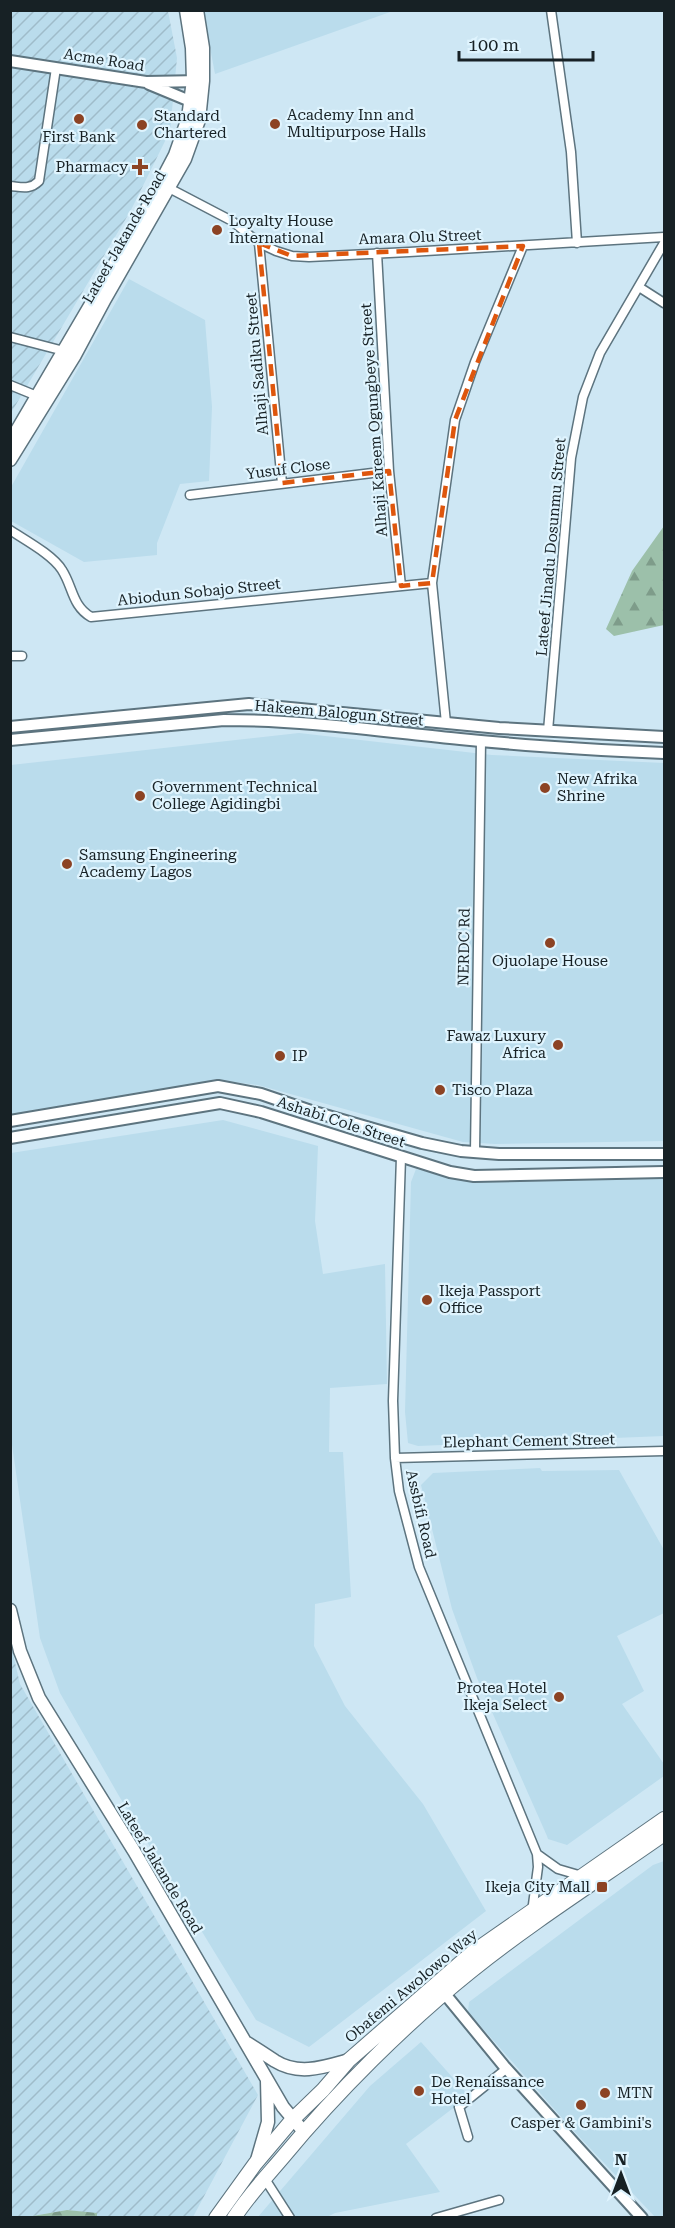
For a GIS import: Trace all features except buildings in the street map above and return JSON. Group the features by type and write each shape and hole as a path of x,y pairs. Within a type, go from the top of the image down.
{"main road":[{"name":"Lateef Jakande Road","path":"186,10 198,81"},
{"name":"Lateef Jakande Road","path":"10,442 145,212 185,159 199,120 196,102 203,48 197,10"},
{"name":"Lateef Jakande Road","path":"10,459 75,355 164,186"},
{"name":"Lateef Jakande Road","path":"10,1610 20,1651 39,1698 134,1851 292,2120 304,2132"},
{"name":"Obafemi Awolowo Way","path":"216,2217 255,2164 292,2120 323,2090 349,2060 473,1952 664,1819"},
{"name":"Obafemi Awolowo Way","path":"234,2217 304,2132 395,2039 445,1994 471,1971 528,1928 664,1834"},
{"path":"246,2042 277,2062 297,2069 315,2070 349,2060"},
{"path":"255,2164 268,2122 267,2079"}],"street":[{"path":"551,10 571,152 577,243"},
{"name":"Acme Road","path":"10,61 146,82 198,81"},
{"path":"10,186 27,188 39,181 56,68"},
{"path":"146,82 196,102"},
{"name":"Amara Olu Street","path":"164,186 232,221 260,243 292,256 309,257 664,237"},
{"name":"Alhaji Sadiku Street","path":"260,243 282,483"},
{"name":"Lateef Jinadu Dosunmu Street","path":"548,730 571,458 583,397 600,353 664,243"},
{"name":"Hakeem Balogun Street","path":"446,723 432,583 455,420 474,362 523,246"},
{"name":"Alhaji Kareem Ogungbeye Street","path":"376,253 389,471 401,586"},
{"path":"639,287 664,303"},
{"path":"10,337 64,351"},
{"path":"10,385 37,396"},
{"name":"Yusuf Close","path":"190,495 389,471"},
{"name":"Abiodun Sobajo Street","path":"10,530 54,561 62,570 76,604 91,617 432,583"},
{"path":"10,656 22,656"},
{"name":"Hakeem Balogun Street","path":"10,727 249,705 446,723 664,737"},
{"path":"362,729 365,715"},
{"name":"Hakeem Balogun Street","path":"10,740 224,720 249,720 481,741 664,753"},
{"path":"37,724 38,738"},
{"name":"NERDC Rd","path":"475,1152 481,741"},
{"name":"Ashabi Cole Street","path":"10,1121 218,1086 261,1094 423,1143 461,1151 664,1154"},
{"name":"Ashabi Cole Street","path":"10,1138 220,1102 261,1112 450,1172 474,1176 664,1173"},
{"path":"636,1154 636,1173"},
{"name":"Assbifi Road","path":"401,1157 393,1401 394,1458 399,1491 419,1567 537,1854"},
{"name":"Elephant Cement Street","path":"394,1458 664,1451"},
{"path":"537,1854 558,1869 583,1876"},
{"path":"532,1912 538,1873 537,1854"},
{"path":"445,1994 506,2069 642,2217"},
{"path":"468,2137 459,2107 506,2069"},
{"path":"265,2179 290,2217"},
{"path":"436,2217 500,2200"}],"highlighted area":[{"path":"259,243 292,256 523,246 455,420 432,583 401,586 389,471 282,483"}],"shaded area":[{"path":"203,10 393,11 215,74"},
{"path":"11,11 168,11 177,58 170,131 131,210 11,413"},
{"path":"129,279 205,320 212,407 209,481 180,484 157,543 157,555 84,562 11,521 11,487"},
{"path":"299,733 492,755 664,763 664,1141 495,1144 463,1142 258,1085 217,1080 11,1117 11,765"},
{"path":"223,1120 318,1146 315,1221 323,1274 385,1264 387,1384 330,1388 329,1452 343,1452 351,1597 315,1604 314,1646 345,1706 423,1804 486,1911 309,2047 256,2020 119,1796 60,1693 40,1638 11,1438 11,1153"},
{"path":"416,1169 465,1180 664,1178 664,1436 418,1446 408,1443 405,1412 411,1182"},
{"path":"540,1468 542,1471 619,1470 664,1550 664,1613 617,1636 644,1691 622,1704 664,1764 664,1776 567,1845 548,1839 477,1678 452,1609 421,1485 433,1473"},
{"path":"10,1641 20,1684 258,2095 193,2217 97,2217 97,2214 67,2210 27,2217 11,2217"},
{"name":"Ikeja City Mall","path":"664,1861 664,2217 656,2218 571,2128 468,2012 469,2002 653,1865"},
{"path":"421,2042 469,2096 406,2144 440,2192 335,2213 327,2217 257,2218 370,2086"}],"green space":[{"path":"664,526 664,625 614,636 606,629 632,571"},
{"path":"67,2210 97,2213 97,2217 27,2217"}],"place":[{"name":"First Bank","path":"79,119"},
{"name":"Academy Inn and Multipurpose Halls","path":"275,124"},
{"name":"Standard Chartered","path":"142,125"},
{"name":"Pharmacy","path":"140,167"},
{"name":"Loyalty House International","path":"217,230"},
{"name":"New Afrika Shrine","path":"545,788"},
{"name":"Government Technical College Agidingbi","path":"140,796"},
{"name":"Samsung Engineering Academy Lagos","path":"67,864"},
{"name":"Ojuolape House","path":"550,943"},
{"name":"Fawaz Luxury Africa","path":"558,1045"},
{"name":"IP","path":"280,1056"},
{"name":"Tisco Plaza","path":"440,1090"},
{"name":"Ikeja Passport Office","path":"427,1300"},
{"name":"Protea Hotel Ikeja Select","path":"559,1697"},
{"name":"Ikeja City Mall","path":"602,1887"},
{"name":"De Renaissance Hotel","path":"419,2091"},
{"name":"MTN","path":"605,2093"},
{"name":"Casper & Gambini's","path":"581,2105"}]}
